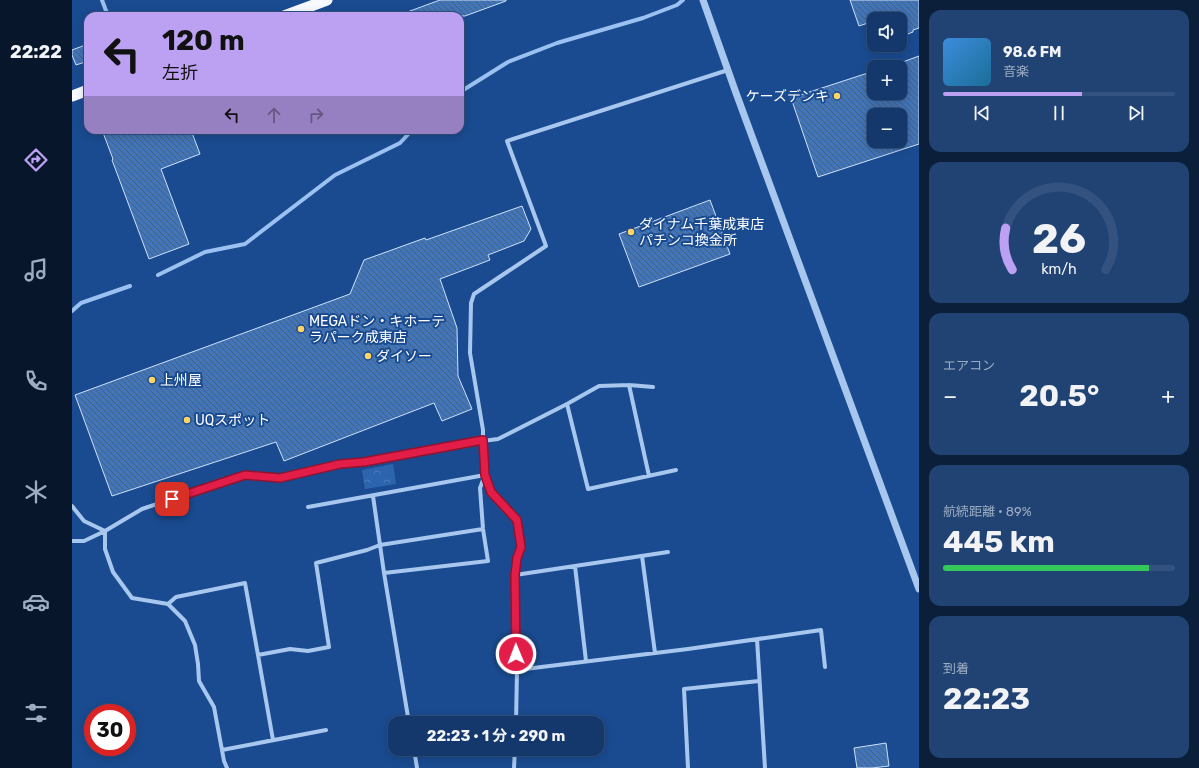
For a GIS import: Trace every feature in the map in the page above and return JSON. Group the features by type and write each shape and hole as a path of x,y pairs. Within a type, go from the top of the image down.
{"highway":[{"path":"295,12 327,0"},
{"path":"72,96 84,92"}],"street":[{"path":"703,0 919,589"},
{"path":"516,716 517,670 515,575 517,558 521,547 517,520 491,492 485,475 483,430 470,353 471,302 474,294 546,246 507,141 728,70"},
{"path":"629,385 649,476"},
{"path":"72,541 84,541 105,531 142,509 245,475 280,478 340,464 364,462 483,440 498,440 599,386 629,385 653,388"},
{"path":"567,404 588,489 676,470"},
{"path":"308,507 485,475"},
{"path":"384,573 488,561 483,529 480,488 485,475"},
{"path":"373,496 408,716"},
{"path":"72,506 84,521 105,531"},
{"path":"258,655 290,649 308,650 329,647 316,563 367,550 380,545 483,529"},
{"path":"105,531 105,549 113,572 132,598 168,604 185,621 195,645 198,664 198,681 214,707 224,761 227,768"},
{"path":"515,575 668,552"},
{"path":"642,556 655,653"},
{"path":"575,566 586,661"},
{"path":"168,604 176,597 245,583 273,740"},
{"path":"517,670 821,630 825,667"},
{"path":"757,639 765,768"},
{"path":"688,768 684,689 759,681"},
{"path":"222,750 326,730"},
{"path":"415,756 417,768"},
{"path":"514,768 515,756"}],"green space":[{"path":"393,464 396,484 365,489 362,470"}],"building":[{"path":"440,0 506,0 465,16 464,12 407,12"},
{"path":"850,0 919,0 919,28 913,30 913,32 907,34 907,12 867,12 867,23 859,26"},
{"path":"84,46 84,62 76,65 72,55 72,50"},
{"path":"919,56 919,144 907,148 907,108 867,108 867,148 907,148 818,177 791,98 867,73 867,100 907,100 907,60"},
{"path":"104,134 192,134 200,154 161,169 189,244 149,259 112,160 113,159"},
{"path":"710,200 730,254 639,287 619,234"},
{"path":"522,206 531,229 524,241 488,255 490,260 440,279 457,328 458,376 472,409 442,421 434,403 284,461 276,442 112,496 75,395 350,294 364,260"},
{"path":"886,743 889,766 857,768 854,748"}],"waterway":[{"path":"102,0 106,12"},
{"path":"464,90 508,62 557,43 643,18 677,5 683,0"},
{"path":"158,275 205,252 245,244 335,175 400,143 408,134"},
{"path":"72,311 81,303 130,286"}],"place":[{"name":"ケーズデンキ","path":"837,96"},
{"name":"ダイナム千葉成東店 パチンコ換金所","path":"631,232"},
{"name":"MEGAドン・キホーテ ラパーク成東店","path":"301,329"},
{"name":"ダイソー","path":"368,356"},
{"name":"上州屋","path":"152,380"},
{"name":"UQスポット","path":"187,420"}],"route":[{"path":"172,499 245,475 280,478 340,464 364,462 483,440 485,475 491,492 517,520 521,547 517,558 515,575 516,654"}]}
